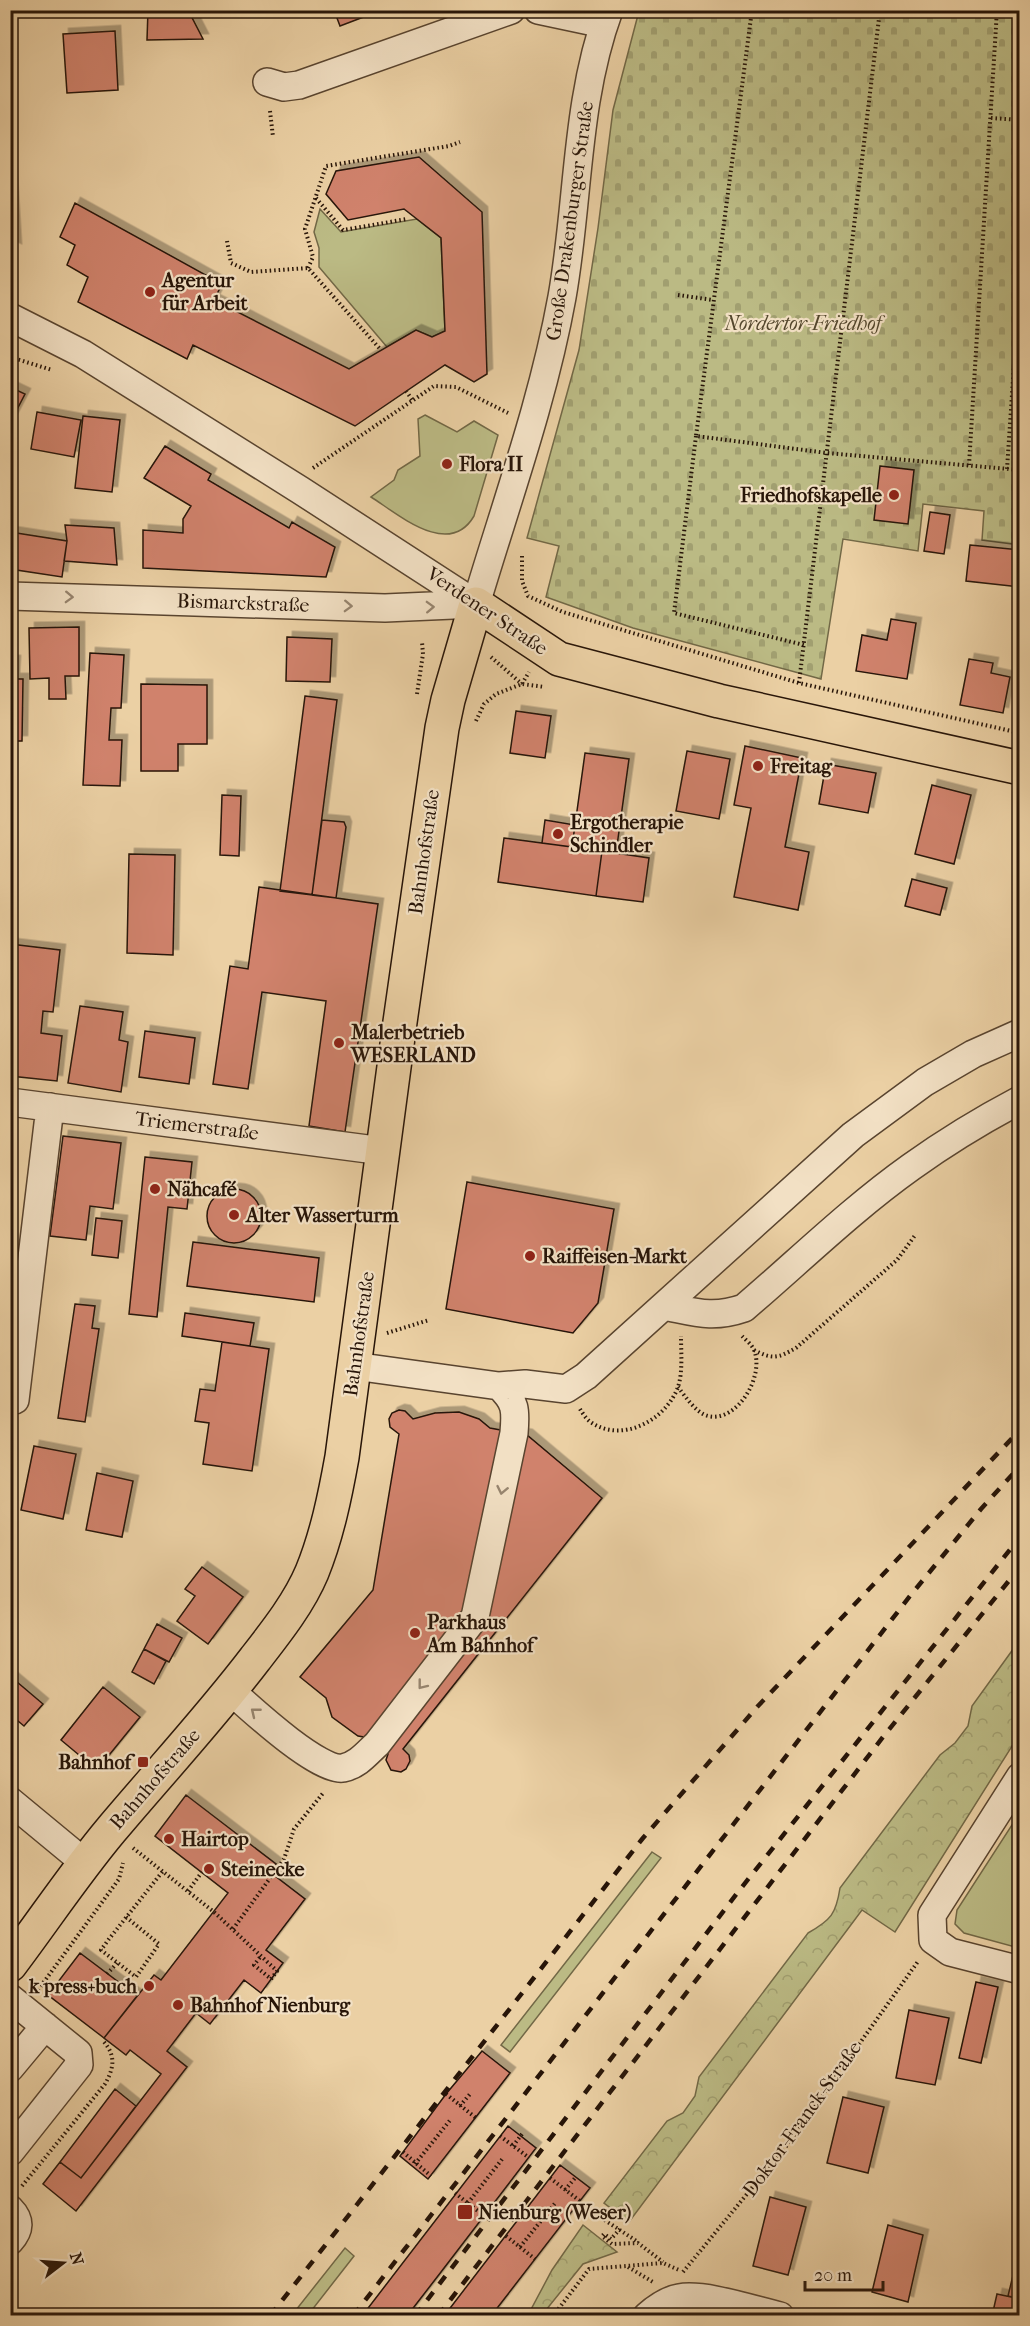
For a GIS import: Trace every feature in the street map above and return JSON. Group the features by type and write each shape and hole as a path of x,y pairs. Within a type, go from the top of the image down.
{"main road":[{"name":"Verdener Straße","path":"476,604 559,659 719,701 1020,768"},
{"name":"Bahnhofstraße","path":"10,1965 110,1832 231,1691 290,1611 315,1563 334,1502 442,728 476,604"}],"street":[{"path":"267,82 284,87 299,85 511,10"},
{"path":"538,10 607,17"},
{"name":"Große Drakenburger Straße","path":"476,604 551,354 562,296 582,130 594,60 607,17"},
{"name":"Verdener Straße","path":"10,317 82,354 300,490 476,604"},
{"name":"Bismarckstraße","path":"10,596 385,608 476,604"},
{"path":"354,1366 500,1386 525,1384 566,1389 673,1308 853,1135 925,1082 973,1054 1020,1033"},
{"path":"673,1308 707,1315 744,1308 844,1220 910,1168 966,1129 1020,1100"},
{"name":"Triemerstraße","path":"10,1102 383,1150"},
{"path":"15,1400 50,1107"},
{"path":"231,1691 313,1758 342,1768 358,1762 376,1744 475,1617 514,1433 516,1414 512,1399 500,1386"},
{"path":"1020,1777 933,1927 950,1952 1020,1970"},
{"path":"10,1801 85,1863"},
{"path":"10,2151 79,2066 78,2053 14,2001"},
{"path":"10,2068 45,2026"},
{"path":"10,2209 18,2221 18,2227 10,2241"},
{"path":"646,2316 664,2304 681,2285 690,2297 780,2316"}],"path":[{"path":"752,10 674,613 804,645"},
{"path":"799,682 880,10"},
{"path":"969,465 997,10"},
{"path":"991,118 1020,120"},
{"path":"308,268 313,257 305,229 326,166 449,146 460,142"},
{"path":"315,198 343,230 407,219"},
{"path":"227,241 231,263 250,272 308,268"},
{"path":"308,268 381,350"},
{"path":"678,295 713,300"},
{"path":"1008,469 1015,350 1020,336"},
{"path":"300,490 312,469 434,386 456,387 509,413"},
{"path":"406,391 412,400"},
{"path":"696,436 826,453 1020,470"},
{"path":"522,556 522,581 528,596 563,612 799,682 1020,733"},
{"path":"719,1314 754,1350 769,1358 782,1356 796,1348 897,1260 916,1234"},
{"path":"673,1308 678,1387 692,1405 706,1416 720,1416 732,1410 752,1387 757,1366 754,1350"},
{"path":"384,1334 429,1320"},
{"path":"566,1389 590,1423 609,1431 630,1430 654,1419 678,1387"},
{"path":"233,1929 284,1859 294,1829 330,1785"},
{"path":"110,1832 163,1871 233,1929 277,1971 272,1979 254,1965 261,1956"},
{"path":"126,1917 159,1944 136,1977 101,1950 126,1917 163,1871"},
{"path":"188,1891 202,1872"},
{"path":"14,2001 37,1991 92,1916"},
{"name":"Doktor-Franck-Straße","path":"681,2285 788,2144 933,1927"},
{"path":"108,1974 117,1963"},
{"path":"446,2094 476,2118"},
{"path":"460,2106 470,2094"},
{"path":"415,2164 451,2119"},
{"path":"513,2146 522,2134"},
{"path":"500,2136 528,2157"},
{"path":"403,2152 431,2176"},
{"path":"468,2203 503,2158"},
{"path":"550,2178 580,2201"},
{"path":"565,2190 575,2178"},
{"path":"455,2193 483,2215"},
{"path":"520,2247 556,2202"},
{"path":"597,2215 620,2229 663,2263 681,2285"},
{"path":"620,2229 611,2239 604,2234 602,2236 612,2244 638,2243"},
{"path":"506,2236 535,2259"},
{"path":"553,2316 589,2269 663,2263"}],"green space":[{"name":"Nordertor-Friedhof","path":"639,11 1019,11 1019,545 982,540 984,511 923,504 918,551 843,539 821,679 633,628 546,597 559,546 527,538 579,350 613,110"},
{"path":"320,209 341,232 417,219 441,238 445,331 432,337 416,330 387,347 319,267 319,248 314,232"},
{"path":"425,415 457,432 474,421 498,435 474,516 464,528 451,534 423,529 371,497 394,480 398,470 420,456 418,419"},
{"path":"1019,1641 1019,1735 895,1932 862,1910 629,2222 604,2203 667,2121 683,2113 695,2096 699,2077 808,1933 831,1915 837,1904 840,1888 940,1755 955,1743 968,1726 972,1706"},
{"path":"1019,1814 1019,1948 964,1933 955,1924 957,1910"},
{"path":"652,1852 661,1858 510,2052 501,2045"},
{"path":"583,2225 617,2252 583,2264 542,2315 528,2315 552,2270"},
{"path":"345,2248 354,2256 308,2315 292,2315"}],"building":[{"path":"148,10 188,10 203,39 147,40"},
{"path":"334,10 382,10 340,26"},
{"path":"115,31 118,90 67,93 63,34"},
{"path":"10,154 16,249 10,246"},
{"name":"Agentur für Arbeit","path":"419,157 482,212 487,374 474,382 445,365 355,426 193,345 187,359 78,302 88,277 67,265 75,245 60,237 75,203 222,284 214,300 349,369 416,330 432,337 445,331 441,238 404,209 348,220 326,194 336,171"},
{"path":"10,387 25,394 10,423"},
{"path":"37,412 81,420 74,457 31,449"},
{"path":"83,416 120,420 112,492 75,488"},
{"path":"165,446 211,474 208,480 289,528 292,522 335,547 326,577 143,568 143,530 183,533 183,519 191,506 144,478"},
{"name":"Friedhofskapelle","path":"880,466 914,470 908,524 874,520"},
{"path":"930,512 950,515 944,554 924,551"},
{"path":"65,525 114,528 117,565 64,561 67,541"},
{"path":"10,532 67,541 62,577 10,569"},
{"path":"970,545 1020,550 1020,587 966,581"},
{"path":"891,619 916,623 907,679 856,671 862,635 887,640"},
{"path":"79,627 79,676 65,676 66,699 49,699 49,678 30,679 29,628"},
{"path":"287,637 332,639 330,682 286,681"},
{"path":"90,653 124,655 121,708 111,708 109,740 122,740 120,786 83,785"},
{"path":"969,659 993,663 991,673 1010,677 1003,713 960,705"},
{"path":"10,661 15,661 14,679 23,679 22,741 10,741"},
{"path":"141,684 207,685 207,744 178,744 178,771 141,771"},
{"path":"305,696 337,700 312,895 280,891"},
{"path":"516,711 551,716 545,758 510,753"},
{"path":"745,746 802,758 785,847 809,852 798,910 734,897 751,808 734,805"},
{"path":"687,751 730,759 719,819 676,811"},
{"path":"585,753 629,759 616,853 572,847"},
{"path":"826,764 876,773 868,813 819,804"},
{"path":"932,785 971,795 954,864 915,854"},
{"path":"222,795 241,796 239,856 220,855"},
{"path":"322,820 344,822 346,827 336,898 312,895"},
{"name":"Ergotherapie Schindler","path":"545,820 575,825 572,847 542,843"},
{"path":"504,838 602,851 596,896 498,882"},
{"path":"602,851 649,858 643,902 596,896"},
{"path":"129,854 175,855 173,955 127,953"},
{"path":"912,879 947,888 940,915 905,906"},
{"name":"Malerbetrieb WESERLAND","path":"259,887 378,904 345,1132 309,1126 326,1001 262,992 248,1089 213,1084 230,966 248,969"},
{"path":"10,944 60,950 53,1012 43,1011 41,1033 62,1036 57,1081 10,1076"},
{"path":"80,1006 123,1012 119,1040 128,1042 121,1092 68,1083"},
{"path":"145,1031 195,1038 189,1084 139,1077"},
{"path":"63,1136 121,1143 113,1209 90,1206 86,1240 50,1236"},
{"path":"145,1157 192,1162 187,1209 168,1207 157,1317 129,1314"},
{"name":"Raiffeisen-Markt","path":"467,1182 614,1209 598,1303 573,1333 446,1309"},
{"name":"Alter Wasserturm","path":"234,1189 244,1191 253,1197 259,1206 261,1216 259,1226 253,1235 244,1241 234,1243 224,1241 215,1235 209,1226 207,1216 209,1206 215,1197 224,1191"},
{"path":"96,1218 122,1221 118,1258 92,1255"},
{"path":"193,1242 319,1258 314,1302 187,1286"},
{"path":"75,1304 95,1306 92,1328 99,1329 85,1422 58,1418"},
{"path":"185,1313 254,1323 250,1346 182,1336"},
{"path":"222,1342 269,1349 252,1471 203,1464 209,1423 195,1421 200,1389 215,1391"},
{"name":"Parkhaus Am Bahnhof","path":"399,1410 405,1411 413,1419 435,1413 459,1412 479,1419 490,1428 527,1435 602,1498 403,1749 409,1755 410,1761 406,1769 401,1772 391,1770 386,1760 388,1754 370,1738 358,1736 332,1717 326,1698 300,1677 373,1590 399,1434 390,1427 389,1419 392,1413"},
{"path":"34,1446 76,1454 63,1519 21,1510"},
{"path":"97,1473 133,1481 122,1537 86,1530"},
{"path":"202,1567 243,1597 208,1644 177,1621 195,1596 185,1589"},
{"path":"157,1624 182,1638 169,1662 144,1649"},
{"path":"144,1649 166,1661 154,1684 132,1672"},
{"path":"10,1676 43,1704 24,1726 18,1721 10,1730"},
{"path":"103,1687 140,1717 97,1770 61,1740"},
{"name":"Bahnhof Nienburg","path":"186,1795 276,1864 270,1872 305,1899 266,1950 283,1963 261,1993 244,1980 210,2024 196,2013 167,2051 187,2067 76,2211 43,2184 60,2162 81,2178 161,2074 130,2050 126,2055 104,2038 154,1975 161,1980 228,1893 155,1836"},
{"path":"80,1953 137,1996 104,2038 48,1995"},
{"path":"976,1982 998,1987 981,2063 959,2058"},
{"path":"909,2010 949,2018 935,2085 896,2078"},
{"path":"482,2051 510,2073 428,2179 400,2156 446,2094"},
{"path":"115,2089 136,2106 81,2178 60,2162"},
{"path":"843,2097 884,2107 868,2173 827,2163"},
{"path":"508,2126 536,2148 441,2272 407,2316 362,2316"},
{"path":"560,2165 590,2188 491,2316 444,2316"},
{"path":"770,2197 806,2207 788,2275 753,2266"},
{"path":"888,2225 923,2235 908,2302 872,2292"},
{"path":"1014,2271 1020,2272 1020,2299 1008,2296"},
{"path":"997,2294 1020,2299 1020,2316 992,2316"}],"railway":[{"path":"270,2316 643,1838 758,1706 1020,1430"},
{"path":"353,2316 910,1596 981,1509 1020,1466"},
{"path":"415,2316 738,1892 1020,1537"},
{"path":"438,2316 883,1737 1020,1567"}],"place":[{"name":"Agentur für Arbeit","path":"150,292"},
{"name":"Flora II","path":"447,464"},
{"name":"Friedhofskapelle","path":"894,495"},
{"name":"Freitag","path":"758,766"},
{"name":"Ergotherapie Schindler","path":"558,834"},
{"name":"Malerbetrieb WESERLAND","path":"339,1043"},
{"name":"Nähcafé","path":"155,1189"},
{"name":"Alter Wasserturm","path":"234,1215"},
{"name":"Raiffeisen-Markt","path":"530,1256"},
{"name":"Parkhaus Am Bahnhof","path":"415,1633"},
{"name":"Bahnhof","path":"143,1762"},
{"name":"Hairtop","path":"169,1839"},
{"name":"Steinecke","path":"209,1869"},
{"name":"k press+buch","path":"149,1986"},
{"name":"Bahnhof Nienburg","path":"178,2005"},
{"name":"Nienburg (Weser)","path":"465,2212"}]}
